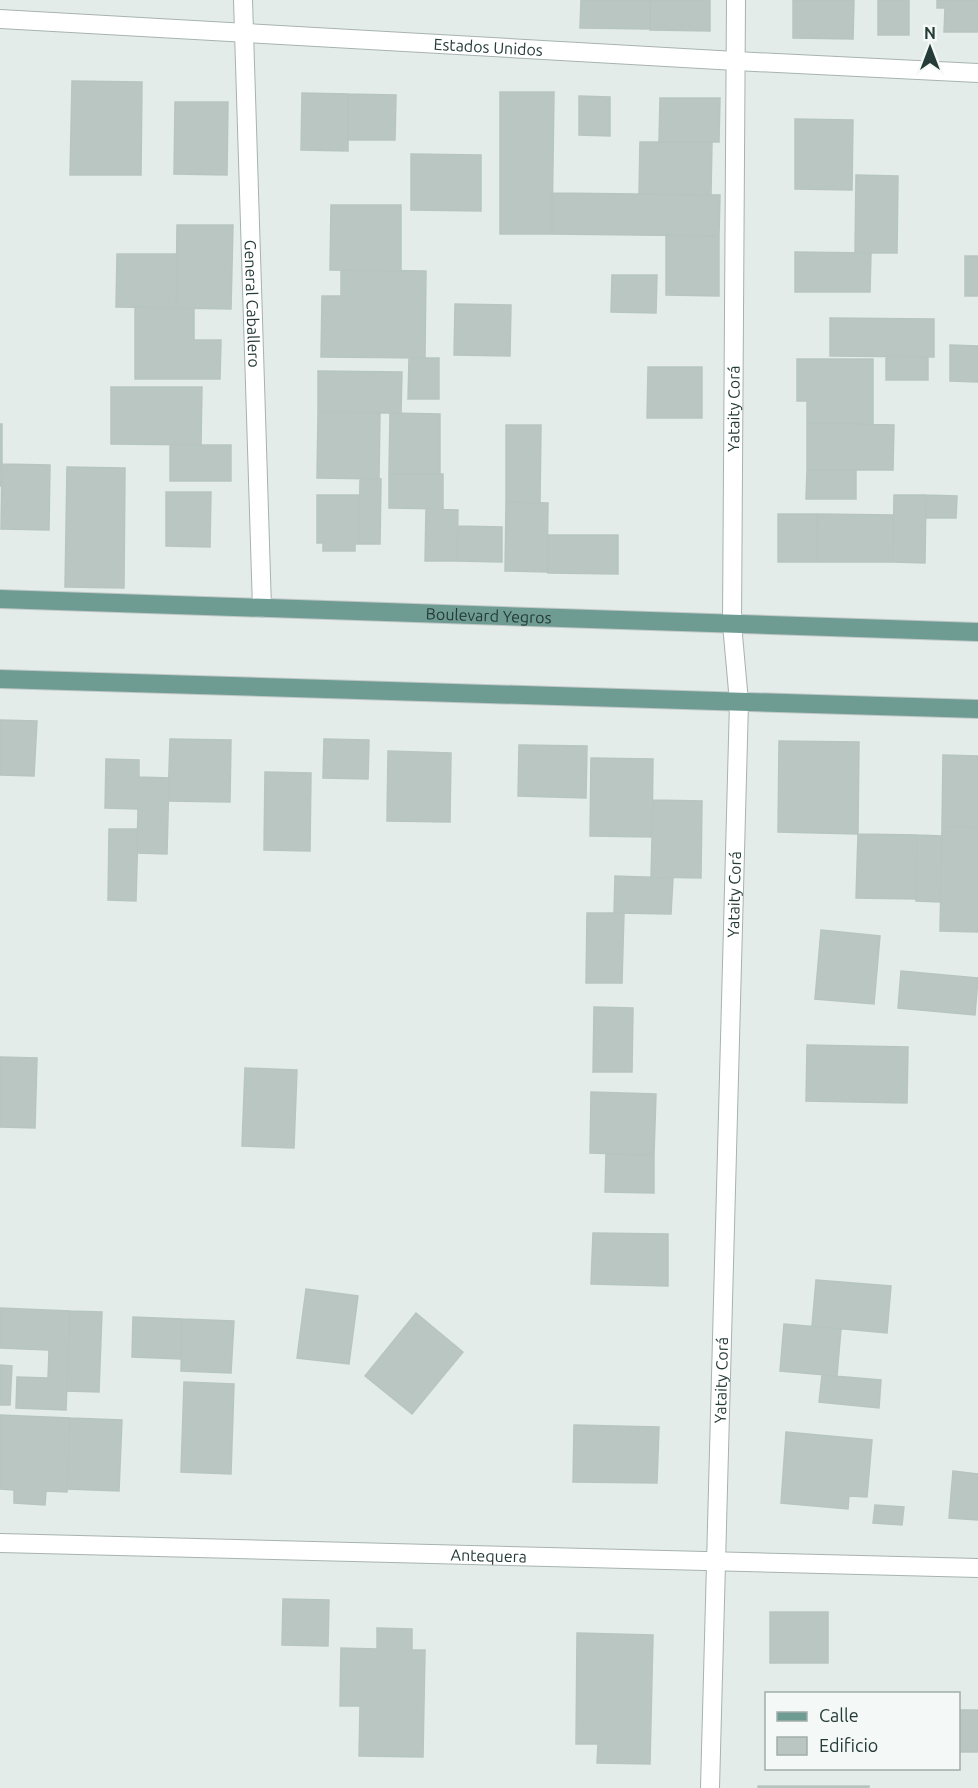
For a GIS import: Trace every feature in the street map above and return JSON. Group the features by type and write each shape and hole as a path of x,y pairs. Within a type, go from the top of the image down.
{"main road":[{"name":"Boulevard Yegros","path":"0,600 978,632"},
{"path":"0,679 978,710"}],"street":[{"name":"General Caballero","path":"243,0 262,608"},
{"name":"Yataity Corá","path":"710,1788 738,702 732,624 736,0"},
{"name":"Estados Unidos","path":"0,19 978,73"},
{"name":"Antequera","path":"0,1544 978,1568"}],"building":[{"path":"581,0 650,0 650,29 580,28"},
{"path":"650,0 710,0 710,31 650,30"},
{"path":"793,0 854,0 853,39 793,38"},
{"path":"878,0 909,0 909,35 878,35"},
{"path":"937,0 978,0 978,32 944,32 945,8 937,8"},
{"path":"72,81 142,82 141,175 70,175"},
{"path":"500,92 554,92 552,234 500,234"},
{"path":"302,93 348,94 348,151 301,150"},
{"path":"348,94 396,95 395,140 348,140"},
{"path":"579,96 610,97 610,136 579,135"},
{"path":"660,98 720,98 719,142 659,142"},
{"path":"175,102 228,102 227,175 174,174"},
{"path":"795,119 853,120 852,190 795,189"},
{"path":"640,142 712,142 711,195 639,194"},
{"path":"411,154 481,155 481,211 411,210"},
{"path":"856,175 898,176 897,253 855,253"},
{"path":"552,193 720,195 719,236 552,234"},
{"path":"331,205 401,205 401,271 330,270"},
{"path":"177,225 233,225 231,309 176,308"},
{"path":"666,235 719,236 719,296 666,295"},
{"path":"795,252 871,253 870,292 795,292"},
{"path":"117,254 177,254 176,308 116,307"},
{"path":"965,256 978,256 978,296 965,296"},
{"path":"341,270 426,271 425,358 321,357 322,296 341,296"},
{"path":"612,275 657,275 656,313 611,312"},
{"path":"455,304 511,305 510,356 454,355"},
{"path":"135,307 194,309 194,340 221,340 220,379 135,379"},
{"path":"830,318 934,319 934,357 830,356"},
{"path":"950,345 978,346 978,382 950,381"},
{"path":"886,356 928,357 928,380 886,380"},
{"path":"409,358 439,358 439,399 408,399"},
{"path":"797,359 873,359 873,424 807,423 807,401 797,401"},
{"path":"648,367 702,367 702,418 647,418"},
{"path":"318,371 402,372 401,413 318,412"},
{"path":"111,387 202,387 201,445 111,444"},
{"path":"318,412 380,413 379,479 317,478"},
{"path":"390,413 440,414 440,474 389,474"},
{"path":"807,423 894,425 893,470 807,470"},
{"path":"0,424 2,424 2,486 0,486"},
{"path":"506,425 541,425 540,503 506,502"},
{"path":"170,445 231,445 231,481 170,481"},
{"path":"2,464 50,465 49,530 1,529"},
{"path":"67,467 125,468 124,588 65,587"},
{"path":"807,470 856,470 856,499 806,499"},
{"path":"389,474 443,474 443,509 389,508"},
{"path":"360,478 381,479 380,544 359,544"},
{"path":"166,492 211,492 210,547 166,546"},
{"path":"317,495 360,495 359,544 355,544 355,551 323,551 323,543 317,543"},
{"path":"894,495 926,495 925,563 893,562"},
{"path":"926,495 957,496 956,518 926,518"},
{"path":"506,502 548,503 547,572 505,571"},
{"path":"426,509 458,510 457,561 425,561"},
{"path":"778,514 817,514 817,562 778,562"},
{"path":"818,514 894,515 893,562 817,562"},
{"path":"458,526 502,527 502,562 457,561"},
{"path":"548,535 618,535 618,574 548,573"},
{"path":"0,720 37,721 34,776 0,775"},
{"path":"170,739 231,740 230,802 168,801"},
{"path":"324,739 369,740 368,779 323,778"},
{"path":"779,741 859,742 858,834 778,832"},
{"path":"519,745 587,746 586,798 518,796"},
{"path":"388,751 451,753 450,822 387,821"},
{"path":"943,755 978,756 978,827 942,826"},
{"path":"591,758 653,759 652,837 590,836"},
{"path":"106,759 139,760 139,777 169,778 167,854 137,853 138,809 105,808"},
{"path":"265,772 311,773 310,851 264,850"},
{"path":"653,800 702,801 701,878 651,877"},
{"path":"942,826 978,827 978,932 940,931"},
{"path":"109,829 138,829 136,901 108,900"},
{"path":"858,834 917,835 916,899 856,898"},
{"path":"917,835 942,836 940,902 916,901"},
{"path":"615,876 673,878 671,914 614,913"},
{"path":"587,913 624,913 622,983 586,983"},
{"path":"821,930 880,936 874,1004 815,999"},
{"path":"901,971 978,978 975,1015 898,1008"},
{"path":"594,1007 633,1008 632,1072 593,1072"},
{"path":"807,1045 908,1047 907,1103 806,1101"},
{"path":"0,1057 37,1058 35,1128 0,1127"},
{"path":"245,1068 297,1070 294,1148 242,1146"},
{"path":"591,1092 656,1094 654,1155 590,1153"},
{"path":"606,1154 654,1155 654,1193 605,1192"},
{"path":"593,1233 668,1234 668,1286 591,1284"},
{"path":"816,1280 891,1286 887,1333 812,1326"},
{"path":"306,1289 358,1296 349,1364 297,1358"},
{"path":"0,1308 70,1311 66,1410 16,1408 17,1377 48,1378 49,1350 0,1348"},
{"path":"70,1311 102,1312 99,1392 67,1391"},
{"path":"416,1313 463,1352 412,1414 365,1376"},
{"path":"133,1317 182,1319 181,1359 132,1357"},
{"path":"182,1319 234,1321 231,1373 181,1371"},
{"path":"784,1324 841,1329 837,1376 780,1371"},
{"path":"0,1365 12,1366 10,1405 0,1405"},
{"path":"822,1375 881,1380 879,1408 819,1402"},
{"path":"184,1382 234,1384 231,1474 181,1472"},
{"path":"0,1415 70,1418 67,1492 46,1491 45,1505 14,1503 14,1490 0,1489"},
{"path":"70,1418 122,1420 119,1491 67,1489"},
{"path":"574,1425 659,1427 657,1483 573,1482"},
{"path":"786,1432 872,1440 867,1497 849,1496 848,1509 781,1503"},
{"path":"953,1471 978,1474 978,1520 949,1518"},
{"path":"875,1505 904,1507 902,1525 873,1523"},
{"path":"283,1599 329,1600 328,1646 282,1645"},
{"path":"770,1612 828,1612 828,1663 770,1663"},
{"path":"377,1628 412,1629 412,1650 425,1650 423,1757 359,1756 360,1706 340,1706 341,1648 377,1649"},
{"path":"577,1633 653,1635 650,1764 597,1763 598,1744 576,1744"},
{"path":"960,1710 978,1710 978,1752 960,1752"},
{"path":"758,1786 869,1786 869,1788 758,1788"}]}
